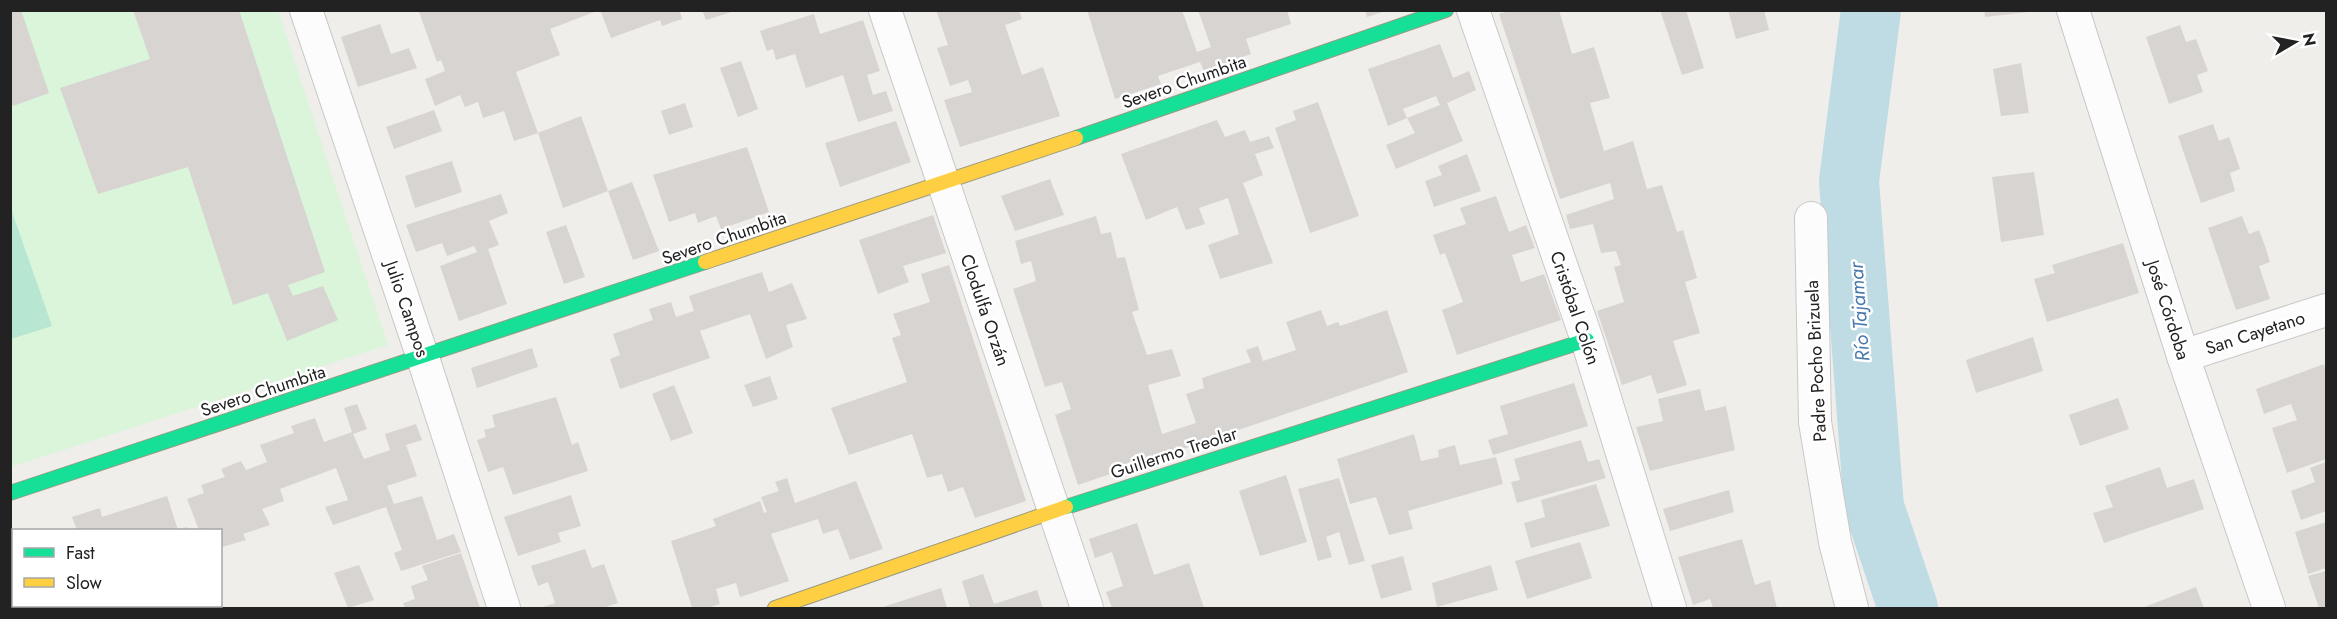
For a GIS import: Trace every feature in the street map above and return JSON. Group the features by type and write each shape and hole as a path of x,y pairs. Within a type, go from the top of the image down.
{"street":[{"name":"Clodulfa Orzán","path":"885,10 1087,609"},
{"name":"Severo Chumbita","path":"10,493 423,358 942,184 1446,10"},
{"name":"Cristóbal Colón","path":"1473,10 1587,340 1670,609"},
{"name":"José Córdoba","path":"2073,10 2183,356 2270,609"},
{"name":"Julio Campos","path":"311,12 504,609"},
{"name":"Padre Pocho Brizuela","path":"1811,218 1815,423 1835,542 1852,609"},
{"name":"San Cayetano","path":"2183,356 2326,310"},
{"name":"Guillermo Treolar","path":"775,609 1053,511 1587,340"}],"green space":[{"path":"10,11 278,11 388,345 11,467"},
{"path":"11,209 52,326 10,339"}],"building":[{"path":"10,10 21,10 49,93 13,106 10,99"},
{"path":"133,10 239,10 325,272 288,285 293,296 323,286 338,320 287,341 268,293 233,305 188,167 98,194 60,88 150,59"},
{"path":"422,10 597,11 550,29 560,55 516,72 538,133 514,141 504,111 483,118 478,102 465,107 460,95 435,106 425,79 445,71 441,60 437,62 419,12"},
{"path":"600,10 684,11 680,12 682,19 662,26 660,20 611,38"},
{"path":"702,10 735,10 735,11 706,20"},
{"path":"936,10 1019,10 1022,19 1005,25 1022,75 1043,67 1060,116 960,147 944,100 972,92 968,80 950,86 937,48 948,45"},
{"path":"1087,10 1182,10 1197,52 1211,47 1198,10 1287,10 1291,24 1246,39 1251,54 1204,71 1200,62 1158,76 1161,84 1115,99"},
{"path":"1365,10 1386,10 1386,11 1367,17"},
{"path":"1511,10 1559,10 1572,54 1594,47 1610,98 1590,103 1604,151 1633,141 1647,189 1662,185 1677,232 1683,230 1697,278 1685,282 1700,333 1673,341 1687,385 1657,394 1651,375 1622,385 1597,311 1624,302 1614,267 1621,265 1616,251 1601,253 1593,224 1570,229 1566,215 1614,199 1610,183 1560,199 1499,14"},
{"path":"1660,10 1686,10 1704,68 1682,75"},
{"path":"1728,10 1764,10 1769,30 1736,39"},
{"path":"1984,10 2029,10 2029,12 1985,17"},
{"path":"814,14 820,34 863,20 880,71 867,75 873,95 886,91 893,111 858,122 843,75 806,88 795,54 776,60 773,49 767,51 760,31"},
{"path":"380,24 391,54 409,48 417,68 358,87 341,37"},
{"path":"2180,25 2186,42 2196,39 2208,71 2197,75 2203,92 2169,104 2146,37"},
{"path":"1440,44 1453,78 1469,71 1476,90 1447,103 1463,141 1396,169 1386,145 1415,133 1407,118 1388,126 1368,69","holes":["1436,96 1440,105 1407,118 1403,109"]},
{"path":"741,61 758,109 738,117 720,68"},
{"path":"2021,63 2029,113 2001,116 1993,69"},
{"path":"1318,102 1359,216 1310,233 1275,128 1296,120 1293,111"},
{"path":"685,103 693,127 669,135 661,111"},
{"path":"434,110 442,131 394,149 386,127"},
{"path":"581,116 608,191 563,208 538,133"},
{"path":"1217,120 1225,137 1245,130 1250,142 1269,136 1274,148 1255,154 1263,175 1243,183 1273,263 1220,279 1208,245 1239,234 1228,198 1199,208 1205,224 1186,230 1177,207 1146,220 1121,154"},
{"path":"896,121 911,162 840,187 825,143"},
{"path":"2213,124 2219,141 2229,137 2240,169 2230,173 2235,191 2201,203 2178,136"},
{"path":"747,147 769,212 721,229 716,216 698,223 695,213 669,222 653,175"},
{"path":"1467,154 1481,191 1434,207 1425,181 1442,175 1438,166"},
{"path":"452,161 462,192 415,208 405,176"},
{"path":"2034,172 2044,235 2001,242 1992,177"},
{"path":"1050,179 1064,215 1015,231 1001,196"},
{"path":"632,182 659,251 633,260 608,191"},
{"path":"501,194 508,213 489,221 499,245 488,249 507,304 459,321 440,266 477,252 474,246 447,256 442,243 416,252 406,225"},
{"path":"1496,196 1509,232 1526,225 1535,248 1512,255 1521,282 1544,274 1561,320 1457,355 1442,310 1463,302 1445,253 1440,255 1433,235 1466,224 1460,208"},
{"path":"933,215 946,253 903,266 909,282 878,294 859,240"},
{"path":"1096,216 1101,234 1111,232 1117,258 1125,257 1139,310 1132,312 1147,355 1172,349 1181,376 1148,385 1162,434 1196,423 1186,394 1204,388 1202,378 1251,362 1246,350 1258,346 1263,361 1296,350 1286,322 1321,310 1327,326 1338,322 1340,326 1387,310 1408,372 1078,485 1055,415 1071,409 1062,382 1045,387 1013,289 1036,281 1031,261 1021,264 1015,241"},
{"path":"2242,216 2249,234 2259,230 2265,246 2270,262 2259,266 2270,299 2236,310 2208,228"},
{"path":"566,225 585,277 564,284 546,232"},
{"path":"2123,243 2139,293 2047,322 2034,279 2055,273 2052,265"},
{"path":"949,265 1026,501 975,518 963,487 948,492 942,474 927,478 912,434 849,455 831,408 907,382 892,338 901,335 893,314 930,302 921,274"},
{"path":"762,272 769,292 792,283 807,319 786,325 793,347 766,359 750,314 700,331 710,358 620,389 610,359 620,355 613,334 653,320 649,309 671,302 676,317 694,311 689,296"},
{"path":"2033,337 2043,371 1976,393 1966,360"},
{"path":"532,348 538,367 477,388 471,368"},
{"path":"2324,364 2326,372 2326,459 2287,473 2272,428 2297,420 2291,404 2264,414 2256,389"},
{"path":"770,376 778,399 753,407 744,385"},
{"path":"1574,383 1588,426 1493,455 1488,440 1508,434 1500,406"},
{"path":"674,385 693,433 671,441 652,394"},
{"path":"1700,389 1705,411 1726,406 1735,450 1650,471 1636,427 1663,421 1658,399"},
{"path":"556,397 572,445 578,442 588,471 513,495 503,467 488,472 477,440 486,437 484,430 495,427 492,415"},
{"path":"2118,398 2129,429 2080,446 2069,415"},
{"path":"357,404 367,429 353,434 364,459 390,450 385,434 416,424 422,440 406,445 417,476 387,486 394,504 422,496 437,540 454,534 461,552 401,571 394,553 402,550 386,507 333,525 325,507 348,500 336,468 280,489 284,501 262,509 270,525 243,534 246,540 222,547 222,529 199,529 187,499 204,493 201,485 225,477 221,469 241,461 246,470 267,462 260,445 294,433 291,426 315,418 324,442 352,432 344,408"},
{"path":"1414,434 1421,461 1439,457 1438,450 1455,445 1460,465 1496,457 1503,484 1408,511 1413,529 1389,535 1376,497 1350,504 1337,459"},
{"path":"1581,440 1588,462 1599,459 1606,478 1517,503 1511,482 1520,480 1514,459"},
{"path":"2326,462 2326,511 2301,520 2291,491 2315,482 2310,468"},
{"path":"2160,467 2167,488 2194,479 2204,509 2104,543 2093,513 2113,507 2105,486"},
{"path":"1286,475 1307,542 1260,556 1239,491"},
{"path":"787,478 795,503 856,481 883,549 850,560 838,529 823,534 818,519 771,534 789,581 740,597 736,583 716,589 720,604 707,608 692,608 671,541 716,526 713,519 760,501 764,513 767,512 761,497 779,491 775,482"},
{"path":"1339,478 1365,561 1349,565 1339,532 1326,537 1332,557 1318,561 1298,489"},
{"path":"1596,484 1610,526 1531,548 1524,523 1545,517 1541,500"},
{"path":"1729,490 1734,512 1670,531 1663,509"},
{"path":"571,495 581,526 558,533 561,542 518,556 504,517"},
{"path":"167,496 178,529 77,529 72,517 100,508 102,517"},
{"path":"2326,522 2326,568 2308,574 2295,532"},
{"path":"1137,523 1154,575 1189,563 1204,608 1112,608 1106,592 1123,586 1112,552 1095,558 1089,539"},
{"path":"11,539 12,562 10,562"},
{"path":"1742,539 1755,585 1770,580 1777,608 1713,608 1710,599 1693,605 1678,557"},
{"path":"1580,542 1592,578 1527,599 1515,561"},
{"path":"585,549 592,568 604,564 618,603 603,608 540,608 555,603 548,582 538,586 531,566"},
{"path":"461,553 480,608 405,608 403,603 415,599 411,586 428,580 422,566"},
{"path":"1403,556 1412,590 1381,599 1371,565"},
{"path":"359,565 374,600 348,608 334,573"},
{"path":"1491,565 1498,590 1437,607 1432,583"},
{"path":"2326,571 2326,608 2319,608 2308,576"},
{"path":"983,574 994,604 1037,590 1043,608 970,608 962,581"},
{"path":"10,576 12,576 12,607 36,608 10,608"},
{"path":"2196,587 2204,608 2142,608"},
{"path":"941,588 947,608 880,608"}],"waterway":[{"name":"Río Tajamar","path":"1871,10 1849,181 1874,507 1908,608"}],"traffic: fast":[{"path":"1076,138 1446,10"},
{"path":"10,493 705,262"},
{"path":"1066,507 1587,340"}],"traffic: slow":[{"path":"705,262 1076,138"},
{"path":"775,608 1066,507"}]}
